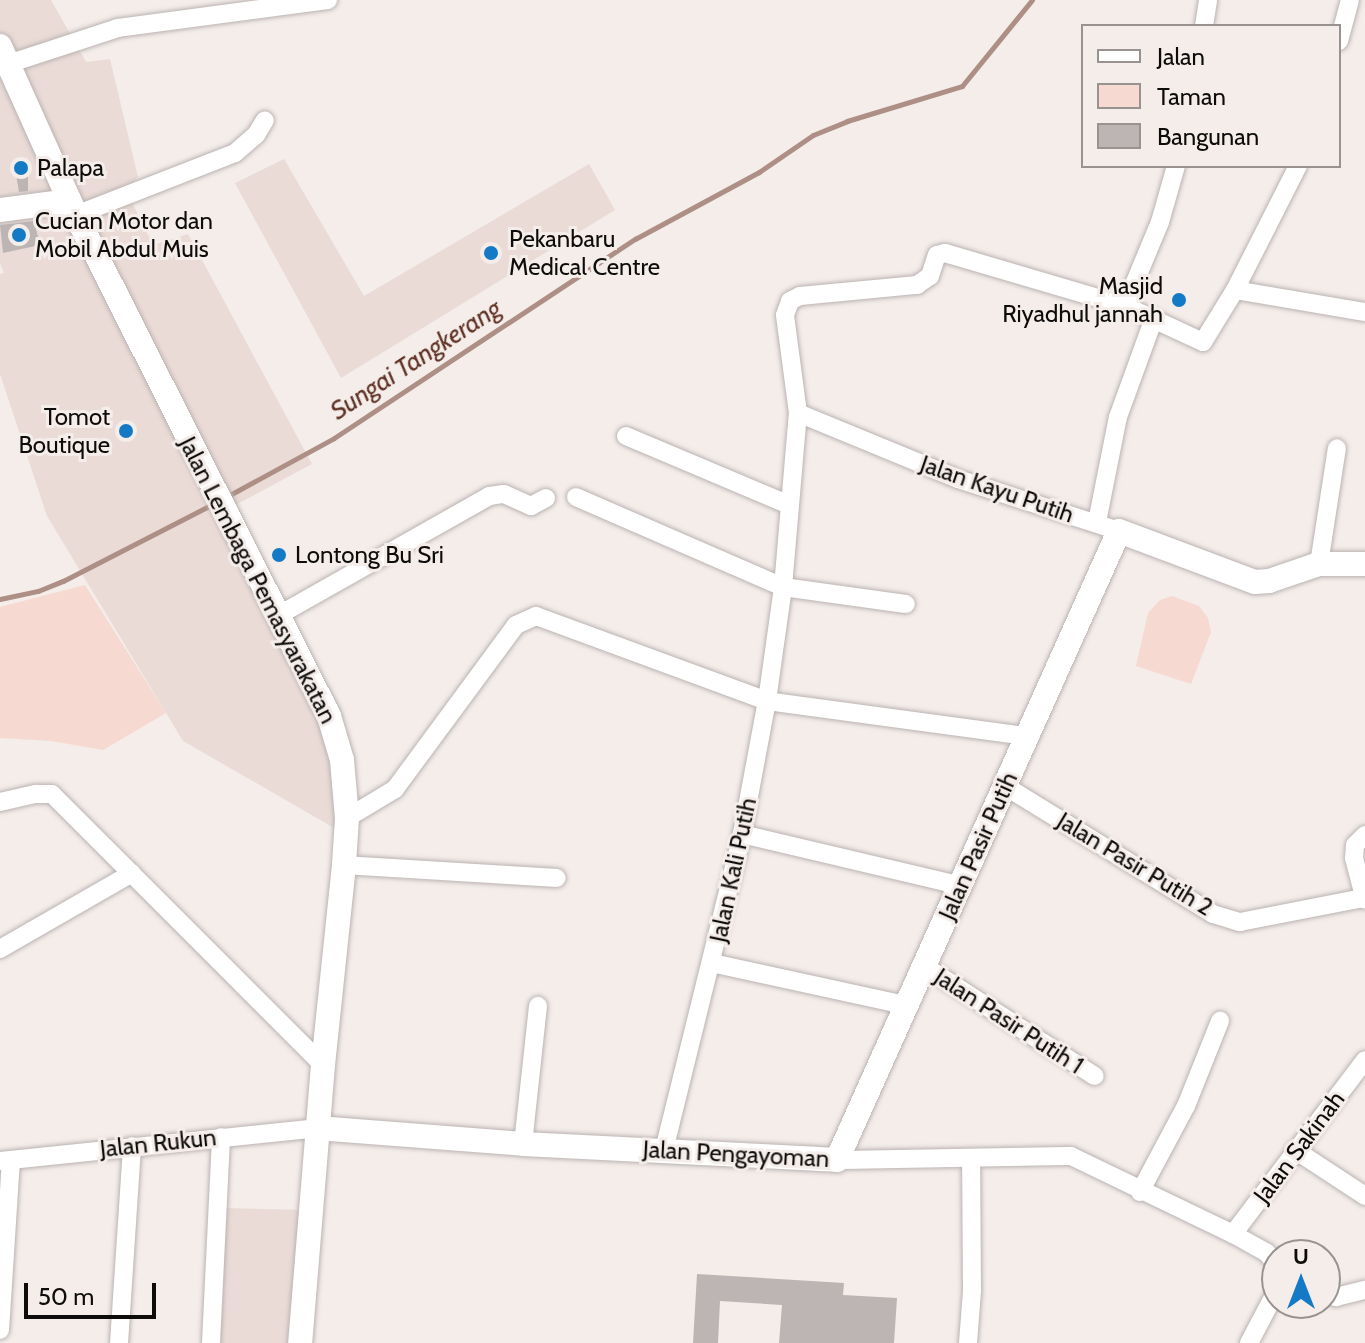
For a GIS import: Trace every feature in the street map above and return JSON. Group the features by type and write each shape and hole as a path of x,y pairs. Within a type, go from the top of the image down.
{"street":[{"path":"4,55 118,28 328,0"},
{"path":"1204,24 1208,0"},
{"path":"1341,34 1350,0"},
{"name":"Jalan Lembaga Pemasyarakatan","path":"4,55 72,208 329,716 342,760 347,818 344,865 317,1128 300,1343"},
{"path":"0,210 72,208 235,153 256,135 265,120"},
{"path":"1125,306 1160,222 1175,168"},
{"path":"783,587 798,413 785,315 790,301 800,296 917,285 930,276 937,255 945,253 1125,306 1203,342 1235,290 1297,168"},
{"path":"1235,290 1365,312"},
{"path":"1108,526 1118,417 1154,318"},
{"name":"Jalan Kayu Putih","path":"798,413 958,479 1108,526 1255,582 1269,581 1319,564 1363,567"},
{"path":"626,436 789,505"},
{"path":"1319,564 1337,448"},
{"path":"279,615 489,496 504,494 531,506 546,498"},
{"path":"576,497 783,587 906,604"},
{"name":"Jalan Pasir Putih","path":"837,1160 1027,736 1108,526"},
{"name":"Jalan Kali Putih","path":"664,1150 742,834 767,701 783,587"},
{"path":"347,818 395,789 516,625 536,616 767,701 1027,736"},
{"name":"Jalan Pasir Putih 2","path":"1005,786 1213,914 1240,922 1365,899"},
{"path":"0,802 52,794 323,1065"},
{"path":"742,834 962,886"},
{"path":"1365,835 1355,845 1354,858 1365,899"},
{"path":"344,865 557,878"},
{"path":"0,949 132,873"},
{"path":"712,963 904,1005"},
{"name":"Jalan Pasir Putih 1","path":"924,966 1095,1076"},
{"path":"523,1144 538,1006"},
{"path":"1140,1192 1186,1106 1220,1021"},
{"name":"Jalan Sakinah","path":"1233,1234 1365,1060"},
{"name":"Jalan Pengayoman","path":"317,1128 523,1144 837,1160 1071,1156 1261,1250"},
{"name":"Jalan Rukun","path":"6,1160 317,1128"},
{"path":"211,1343 221,1137"},
{"path":"119,1343 132,1146"},
{"path":"1295,1150 1365,1196"},
{"path":"968,1343 972,1291 971,1158"},
{"path":"0,1330 6,1160"},
{"path":"1341,1296 1365,1290"},
{"path":"1249,1343 1262,1319"}],"shaded area":[{"path":"0,0 51,0 86,62 110,59 138,177 126,190 153,245 188,234 312,464 213,517 326,727 336,829 183,741 47,516 0,374 0,274 4,273 0,263"},
{"name":"Pekanbaru Medical Centre","path":"284,159 364,296 589,164 615,210 341,378 235,183"},
{"path":"221,1208 302,1210 291,1343 214,1343"}],"green space":[{"path":"85,585 166,713 103,750 51,741 0,738 0,607"},
{"path":"1172,596 1199,606 1208,618 1211,632 1191,684 1136,666 1148,613 1160,600"}],"building":[{"path":"28,162 28,191 19,192 14,163"},
{"name":"Cucian Motor dan Mobil Abdul Muis","path":"34,221 40,245 3,253 0,225"},
{"path":"697,1274 844,1283 843,1295 897,1298 894,1343 779,1343 782,1305 720,1301 718,1343 693,1343"}],"waterway":[{"name":"Sungai Tangkerang","path":"226,497 334,438 635,239 759,172 813,135 847,121 962,86 1032,0"},
{"name":"Sungai Tangkerang","path":"0,599 38,591 63,581 213,504"}],"place":[{"name":"Palapa","path":"21,168"},
{"name":"Cucian Motor dan Mobil Abdul Muis","path":"19,235"},
{"name":"Pekanbaru Medical Centre","path":"491,253"},
{"name":"Masjid Riyadhul jannah","path":"1179,300"},
{"name":"Tomot Boutique","path":"126,431"},
{"name":"Lontong Bu Sri","path":"279,555"}]}
